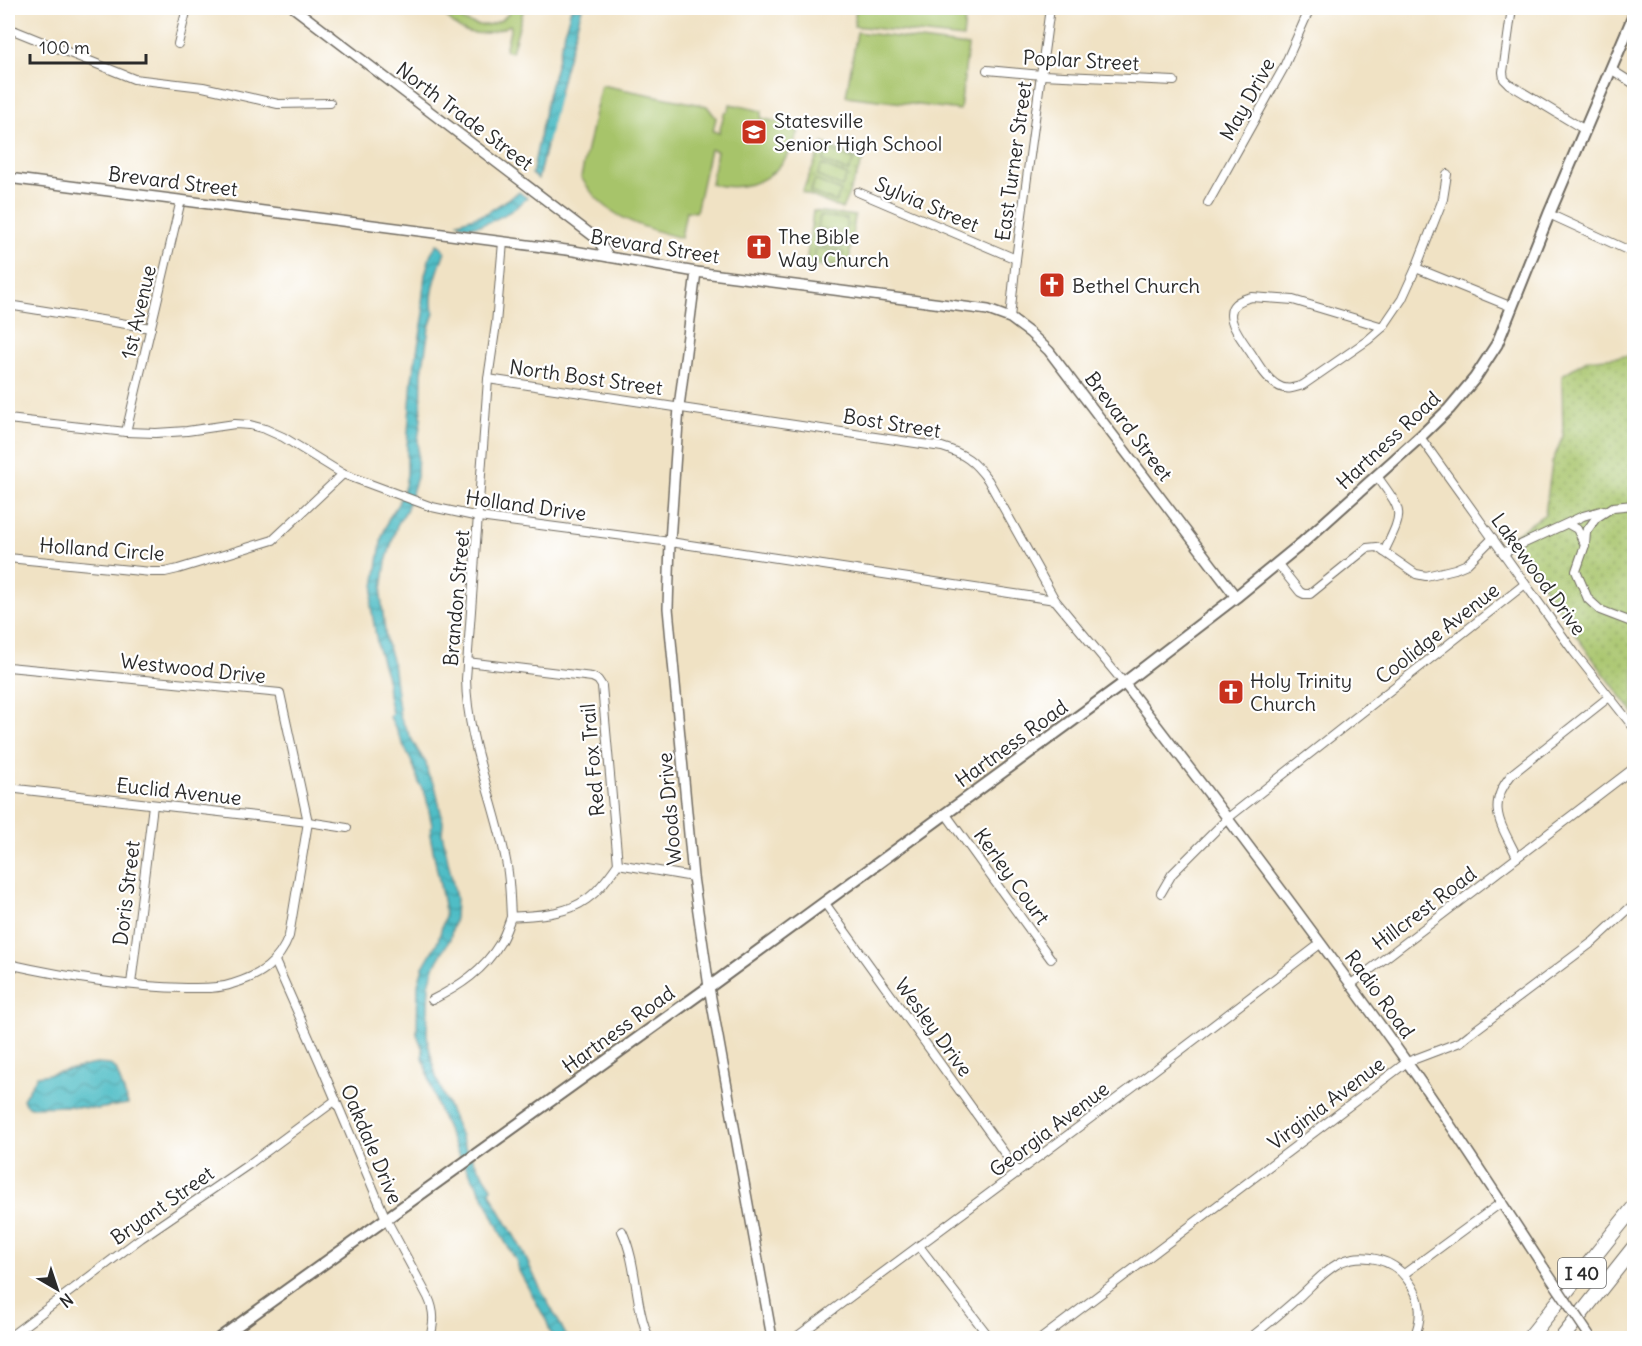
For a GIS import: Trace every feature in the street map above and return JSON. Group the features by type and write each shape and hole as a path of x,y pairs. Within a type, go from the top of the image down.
{"highway":[{"name":"I 40","path":"1529,1338 1635,1207"},
{"name":"I 40","path":"1562,1338 1635,1247"}],"main road":[{"name":"Hartness Road","path":"220,1338 709,987 1124,683 1277,563 1420,437 1449,409 1475,378 1497,344 1549,214 1635,15"}],"street":[{"path":"178,44 188,8"},
{"name":"North Trade Street","path":"294,8 597,239 609,257"},
{"name":"East Turner Street","path":"1010,318 1050,8"},
{"name":"May Drive","path":"1208,203 1283,69 1310,8"},
{"path":"1512,8 1504,79 1585,130"},
{"path":"8,28 134,79 203,87 278,104 330,103"},
{"name":"Poplar Street","path":"987,70 1174,81"},
{"path":"1612,70 1635,84"},
{"path":"1383,327 1293,300 1252,297 1241,299 1233,307 1230,318 1234,328 1269,378 1278,387 1291,389 1304,385 1324,373 1383,327 1402,299 1443,199 1447,174"},
{"name":"Brevard Street","path":"8,178 503,242 696,272 988,310 1010,318 1048,351 1236,597"},
{"name":"Sylvia Street","path":"858,192 1016,259"},
{"name":"1st Avenue","path":"126,432 181,200"},
{"path":"1549,214 1635,253"},
{"name":"Brandon Street","path":"503,242 489,379 466,695 470,724 508,867 511,917"},
{"path":"1416,268 1512,308"},
{"name":"Woods Drive","path":"696,272 679,407 670,542 669,608 693,877 709,987 772,1338"},
{"path":"8,305 151,328"},
{"name":"North Bost Street","path":"489,379 679,407"},
{"name":"Bost Street","path":"679,407 942,447 961,453 976,465 988,480 1055,600 1124,683"},
{"name":"Holland Drive","path":"8,419 126,432 156,433 187,431 235,423 250,425 283,437 343,474 432,507 479,517 670,542 1055,600"},
{"name":"Lakewood Drive","path":"1420,437 1574,652 1635,728"},
{"name":"Holland Circle","path":"8,558 151,572 178,569 273,540 343,474"},
{"path":"1377,476 1399,512 1398,523 1384,552"},
{"path":"1503,553 1583,516 1613,507 1635,506"},
{"path":"1613,507 1596,518 1586,532 1585,545 1576,571 1588,599 1600,610 1635,623"},
{"path":"1568,524 1577,529 1585,545"},
{"path":"1277,563 1300,592 1307,595 1315,592 1367,548 1377,547 1416,574 1426,576 1448,572 1467,564 1493,538"},
{"name":"Coolidge Avenue","path":"1161,892 1172,874 1228,818 1525,584"},
{"name":"Red Fox Trail","path":"467,663 592,677 598,680 602,686 618,864"},
{"name":"Westwood Drive","path":"8,667 280,693 308,822"},
{"name":"Radio Road","path":"1124,683 1228,818 1407,1062 1591,1338"},
{"path":"1517,857 1499,820 1497,803 1501,787 1512,774 1609,696"},
{"name":"Hillcrest Road","path":"1350,984 1635,768"},
{"name":"Euclid Avenue","path":"8,788 347,828"},
{"name":"Doris Street","path":"131,984 153,805"},
{"name":"Kerley Court","path":"945,813 1052,959"},
{"path":"8,964 78,978 156,987 192,988 230,985 254,976 275,962 284,950 289,936 308,822"},
{"path":"432,1000 467,980 487,963 502,941 511,917 555,913 587,899 602,885 618,864 693,877"},
{"name":"Wesley Drive","path":"824,902 1018,1172"},
{"name":"Virginia Avenue","path":"1042,1338 1407,1062 1465,1038 1594,941 1635,904"},
{"name":"Georgia Avenue","path":"795,1338 1320,944"},
{"name":"Oakdale Drive","path":"275,962 386,1219 434,1309 434,1323 430,1338"},
{"name":"Bryant Street","path":"8,1338 141,1238 248,1165 336,1100"},
{"path":"1404,1274 1502,1202"},
{"path":"622,1231 629,1244 649,1338"},
{"path":"919,1246 990,1338"},
{"path":"1250,1338 1327,1271 1342,1262 1358,1257 1375,1258 1390,1264 1404,1274 1415,1289 1420,1307 1419,1326 1414,1338"}],"green space":[{"path":"441,8 451,8 465,21 482,25 499,21 513,8 524,8 512,52 505,50 510,25 490,32 471,33 455,25"},
{"path":"856,8 966,8 963,38 854,26"},
{"path":"857,32 968,46 960,110 846,96"},
{"path":"601,85 707,106 716,118 713,131 719,133 724,114 729,110 730,104 762,111 761,118 800,127 787,156 778,167 768,176 742,186 727,187 711,184 717,151 710,149 696,212 686,211 681,238 637,224 611,211 590,191 581,177"},
{"path":"823,143 863,160 842,209 802,192"},
{"path":"828,150 854,160 848,172 823,161"},
{"path":"822,165 847,175 842,187 817,176"},
{"path":"815,180 841,191 836,202 810,192"},
{"path":"813,211 855,216 848,269 806,264"},
{"path":"820,216 847,219 845,232 818,228"},
{"path":"818,232 845,236 843,248 816,245"},
{"path":"816,248 843,252 841,265 814,261"},
{"path":"1634,355 1634,714 1582,644 1511,537 1545,514 1552,463 1563,436 1562,375 1587,360"}],"water":[{"path":"571,8 582,8 538,179 532,174 548,96"},
{"path":"519,192 527,198 494,220 474,226 465,226 458,222 487,213"},
{"path":"437,244 445,251 433,290 434,313 429,328 422,373 417,477 406,511 397,525 386,562 381,596 386,641 393,663 400,717 426,763 428,775 435,785 443,822 442,833 456,898 455,918 450,939 434,967 429,985 428,1043 436,1077 466,1149 492,1187 490,1192 567,1338 556,1338 550,1332 483,1195 457,1152 437,1106 417,1034 418,984 423,967 438,941 445,916 444,905 430,835 432,825 426,796 390,717 392,713 387,678 378,648 371,606 382,537 405,486 412,379 424,314 422,303 425,275 431,253"},
{"path":"97,1064 110,1065 116,1069 128,1104 97,1109 68,1106 30,1107 25,1104 23,1099 37,1076"}],"waterway":[{"path":"547,141 558,94"}],"place":[{"name":"Statesville Senior High School","path":"754,132"},
{"name":"The Bible Way Church","path":"759,247"},
{"name":"Bethel Church","path":"1052,285"},
{"name":"Holy Trinity Church","path":"1231,692"}]}
